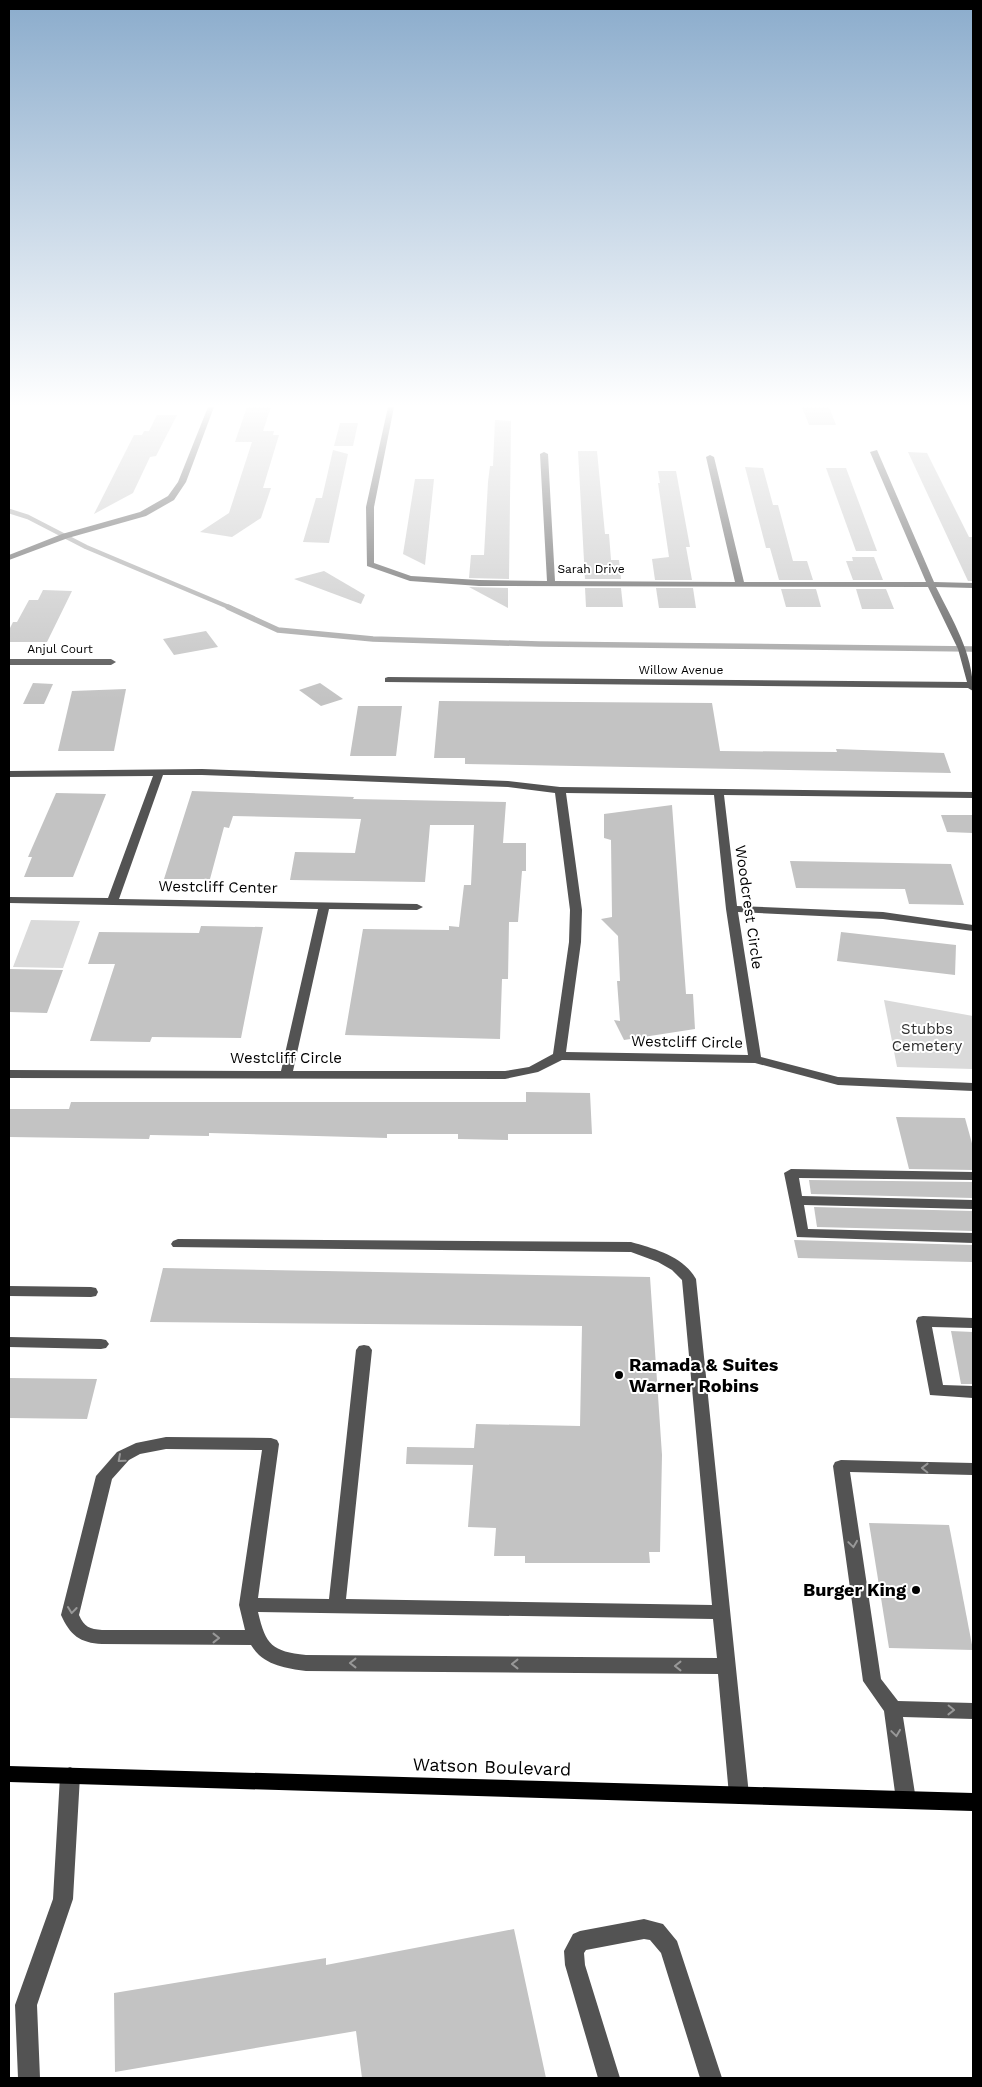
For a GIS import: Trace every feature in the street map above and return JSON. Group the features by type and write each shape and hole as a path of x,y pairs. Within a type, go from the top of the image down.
{"main road":[{"name":"Watson Boulevard","path":"9,1774 973,1802"}],"street":[{"path":"9,558 65,536 143,514 160,504"},
{"name":"Sarah Drive","path":"371,504 370,564 410,578 479,583 973,585"},
{"path":"547,504 551,582"},
{"path":"721,504 740,583"},
{"path":"897,504 962,649 973,686"},
{"name":"Anjul Court","path":"9,662 111,662"},
{"name":"Willow Avenue","path":"388,680 973,686"},
{"path":"9,774 202,772 508,784 560,790 973,795"},
{"path":"112,902 159,773"},
{"path":"559,1056 575,942 576,910 560,790"},
{"name":"Woodcrest Circle","path":"719,792 732,909 755,1059"},
{"name":"Westcliff Center","path":"9,900 417,907"},
{"path":"286,1075 324,905"},
{"path":"732,909 870,913 921,918 973,928"},
{"name":"Westcliff Circle","path":"9,1074 522,1074 545,1066 559,1056 755,1059"},
{"path":"755,1059 838,1081 973,1087"},
{"path":"973,1176 791,1173 802,1234 973,1238"},
{"path":"796,1200 973,1204"},
{"path":"178,1244 631,1247 667,1259 683,1271 689,1279 739,1795"},
{"path":"9,1291 91,1292"},
{"path":"973,1323 923,1321 936,1391 973,1392"},
{"path":"9,1342 102,1344"},
{"path":"338,1606 364,1350"},
{"path":"255,1638 102,1638 85,1636 74,1626 70,1615 104,1476 122,1456 136,1449 166,1443 271,1444 248,1605 255,1638 270,1655 280,1660 306,1663 726,1666"},
{"path":"906,1800 893,1709 872,1681 842,1466 973,1469"},
{"path":"248,1605 721,1612"},
{"path":"893,1709 973,1711"},
{"path":"29,2078 26,2005 63,1899 70,1776"},
{"path":"608,2078 575,1965 574,1952 580,1942 644,1929 656,1932 670,1948 711,2078"}],"green space":[{"path":"31,920 80,921 63,968 13,967"},
{"name":"Stubbs Cemetery","path":"884,1000 973,1016 973,1069 897,1067"}],"building":[{"path":"99,504 112,504 94,514"},
{"path":"232,504 266,504 261,518 232,537 200,532 229,513"},
{"path":"314,504 337,504 329,543 303,542"},
{"path":"411,504 431,504 425,565 403,554"},
{"path":"487,504 510,504 509,579 469,578 471,555 484,555"},
{"path":"581,504 602,504 605,534 609,534 611,560 619,560 621,579 585,579"},
{"path":"661,504 682,504 690,547 686,547 692,580 655,580 652,559 669,557"},
{"path":"755,504 778,505 793,561 807,561 813,580 779,580 770,548 766,548"},
{"path":"839,504 860,504 877,551 856,551"},
{"path":"932,504 953,504 969,537 973,537 973,581 968,581"},
{"path":"852,557 874,557 883,580 853,580 846,561 853,561"},
{"path":"324,571 365,595 361,604 294,579"},
{"path":"469,587 508,588 508,608"},
{"path":"585,588 621,588 623,607 586,607"},
{"path":"656,588 693,588 696,608 659,608"},
{"path":"781,589 816,589 821,607 786,607"},
{"path":"856,589 886,589 894,609 862,609"},
{"path":"43,590 72,591 47,642 9,642 9,630 13,622 17,622 29,600 38,600"},
{"path":"206,631 218,647 174,655 163,639"},
{"path":"33,683 53,684 44,704 23,704"},
{"path":"320,683 343,699 321,706 299,690"},
{"path":"126,689 114,751 58,751 72,691"},
{"path":"439,701 712,703 720,751 837,752 836,749 944,753 951,773 465,764 465,758 434,758"},
{"path":"358,706 402,706 396,756 350,756"},
{"path":"192,791 354,797 353,799 506,802 503,843 526,843 526,871 522,871 518,922 509,922 508,979 502,979 500,1039 345,1035 363,929 449,930 449,926 459,927 464,885 471,885 474,825 430,825 425,882 290,880 295,852 355,853 361,819 233,816 229,828 224,827 210,879 164,879"},
{"path":"56,793 106,794 73,877 24,877 32,857 28,857"},
{"path":"672,805 686,994 693,994 695,1029 624,1040 614,1020 620,1021 617,981 620,981 618,936 601,919 612,917 611,840 604,838 604,814"},
{"path":"941,815 973,815 973,833 947,832"},
{"path":"790,861 951,864 964,905 909,904 905,889 796,888"},
{"path":"201,926 263,927 241,1038 152,1037 150,1042 90,1041 115,964 88,964 99,932 199,933"},
{"path":"841,932 956,945 955,975 837,961"},
{"path":"9,969 63,970 47,1013 9,1012"},
{"path":"526,1092 590,1093 592,1134 508,1134 508,1140 458,1139 458,1134 387,1134 387,1138 209,1133 209,1136 150,1135 149,1139 9,1137 9,1109 69,1109 71,1102 526,1102"},
{"path":"896,1117 965,1118 973,1147 973,1170 909,1169"},
{"path":"809,1180 973,1182 973,1198 811,1194"},
{"path":"814,1207 973,1211 973,1231 817,1227"},
{"path":"794,1240 973,1245 973,1262 798,1258"},
{"name":"Ramada & Suites Warner Robins","path":"163,1268 650,1277 662,1455 660,1552 649,1552 650,1563 525,1563 525,1556 494,1556 496,1528 468,1527 473,1465 406,1464 407,1447 474,1448 476,1424 580,1426 582,1326 150,1322"},
{"path":"951,1331 973,1332 973,1384 961,1384"},
{"path":"9,1378 97,1379 87,1419 9,1418"},
{"path":"869,1523 949,1525 973,1650 889,1648"},
{"path":"514,1929 546,2078 362,2078 356,2031 115,2072 114,1993 326,1958 326,1965"}],"waterway":[{"path":"9,511 28,517 86,547 231,608"},
{"path":"228,607 278,630 373,639 539,644 973,649"}],"place":[{"name":"Ramada & Suites Warner Robins","path":"619,1375"},
{"name":"Burger King","path":"916,1590"}]}
